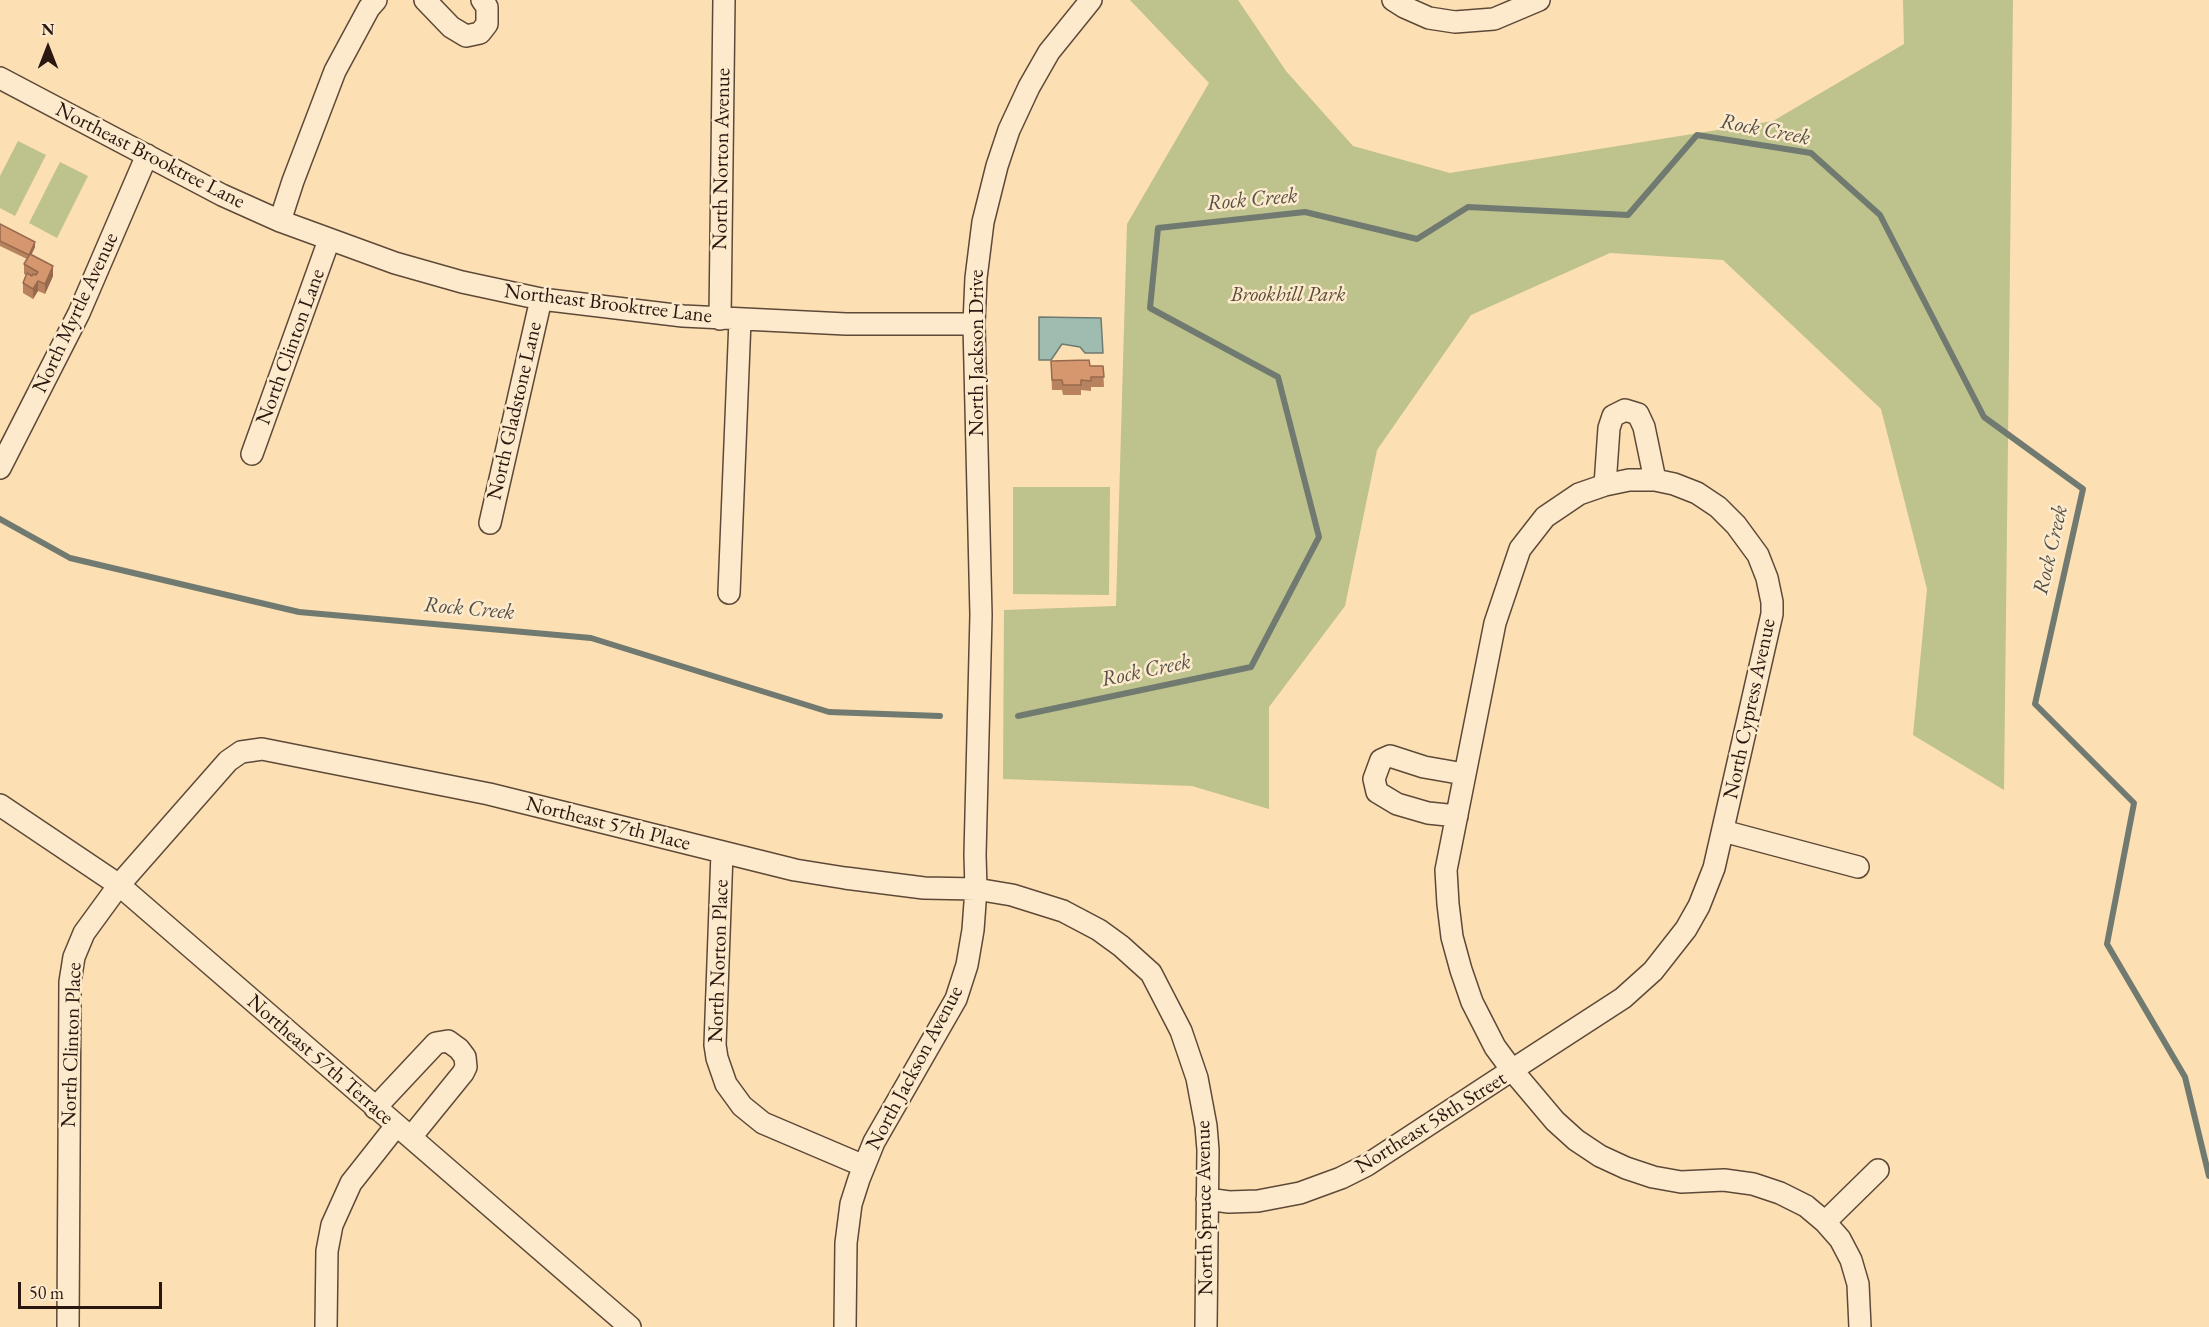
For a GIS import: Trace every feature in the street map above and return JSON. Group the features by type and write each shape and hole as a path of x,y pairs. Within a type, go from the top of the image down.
{"street":[{"path":"280,221 335,71 369,8 376,0"},
{"path":"425,0 451,27 466,36 480,33 487,24 487,7 482,0"},
{"name":"North Norton Avenue","path":"724,0 730,319 729,593"},
{"path":"1393,0 1429,18 1455,22 1494,20 1539,0"},
{"name":"North Jackson Drive","path":"978,735 981,615 974,324 976,278 983,222 1006,139 1029,87 1081,3"},
{"name":"Northeast Brooktree Lane","path":"0,78 222,195 280,221 329,240 451,279 541,299 606,308 730,319 846,324 974,324"},
{"name":"North Myrtle Avenue","path":"0,468 79,313 147,155"},
{"name":"North Clinton Lane","path":"252,454 329,240"},
{"name":"North Gladstone Lane","path":"490,523 541,299"},
{"path":"1605,485 1609,428 1613,416 1625,410 1638,414 1644,426 1655,480"},
{"name":"North Cypress Avenue","path":"1629,480 1655,480 1697,493 1718,507 1752,544 1767,578 1772,615 1723,831 1714,868 1699,906 1686,929 1659,964 1623,998 1512,1071 1496,1047 1472,1002 1461,970 1452,937 1446,870 1495,623 1520,549 1545,517 1573,497 1605,485 1629,480"},
{"name":"North Jackson Avenue","path":"845,1327 846,1243 851,1204 874,1142 957,999 967,965 973,930 976,889 978,735"},
{"name":"Northeast 57th Place","path":"241,752 262,749 489,794 795,870 924,888 976,889"},
{"name":"North Clinton Place","path":"68,1327 71,969 74,957 84,933 119,885 228,761 241,752"},
{"path":"1457,816 1428,813 1397,804 1377,792 1374,779 1381,760 1390,756 1424,767 1464,774"},
{"name":"Northeast 57th Terrace","path":"0,805 119,885 630,1327"},
{"path":"1723,831 1858,867"},
{"name":"North Norton Place","path":"722,853 715,1045 718,1065 726,1084 742,1106 763,1123 864,1166"},
{"name":"North Spruce Avenue","path":"976,889 1012,895 1063,911 1106,935 1151,974 1182,1031 1197,1078 1209,1158 1206,1327"},
{"path":"326,1327 327,1251 332,1225 351,1183 463,1073 466,1067 465,1057 448,1041 436,1043 375,1108"},
{"name":"Northeast 58th Street","path":"1207,1199 1229,1202 1258,1200 1300,1193 1341,1178 1367,1165 1512,1071 1555,1121 1576,1140 1600,1156 1653,1177 1681,1182 1724,1180 1753,1184 1780,1192 1806,1206 1825,1222"},
{"path":"1860,1327 1858,1284 1851,1260 1840,1239 1825,1222 1878,1170"}],"green space":[{"name":"Brookhill Park","path":"1130,0 1238,0 1286,71 1353,146 1450,173 1773,121 1904,44 1903,0 2013,0 2004,790 1913,735 1927,589 1881,409 1723,260 1610,253 1471,315 1377,450 1345,606 1269,707 1269,809 1192,786 1003,779 1004,610 1116,606 1127,224 1209,83"},
{"path":"18,141 46,155 15,216 0,208 0,176"},
{"path":"60,162 88,176 57,238 29,223"},
{"path":"1013,487 1110,487 1109,595 1013,594"}],"shaded area":[{"path":"1039,317 1101,318 1103,353 1085,353 1080,347 1062,344 1051,360 1039,360"}],"building":[{"path":"0,224 35,242 29,255 0,241"},
{"path":"30,254 53,266 45,284 38,281 33,289 23,283 27,273 32,276 38,272 24,264"},
{"path":"1089,360 1090,366 1103,366 1104,377 1091,377 1091,381 1081,380 1081,385 1063,385 1062,380 1052,380 1051,361"}],"waterway":[{"name":"Rock Creek","path":"1018,716 1251,667 1319,537 1278,377 1150,308 1158,228 1305,212 1417,239 1468,207 1628,215 1697,135 1811,153 1880,215 1984,417 2083,489 2035,704 2134,803 2107,944 2185,1077 2209,1176"},
{"name":"Rock Creek","path":"0,519 70,558 299,612 591,638 829,712 940,716"}]}
